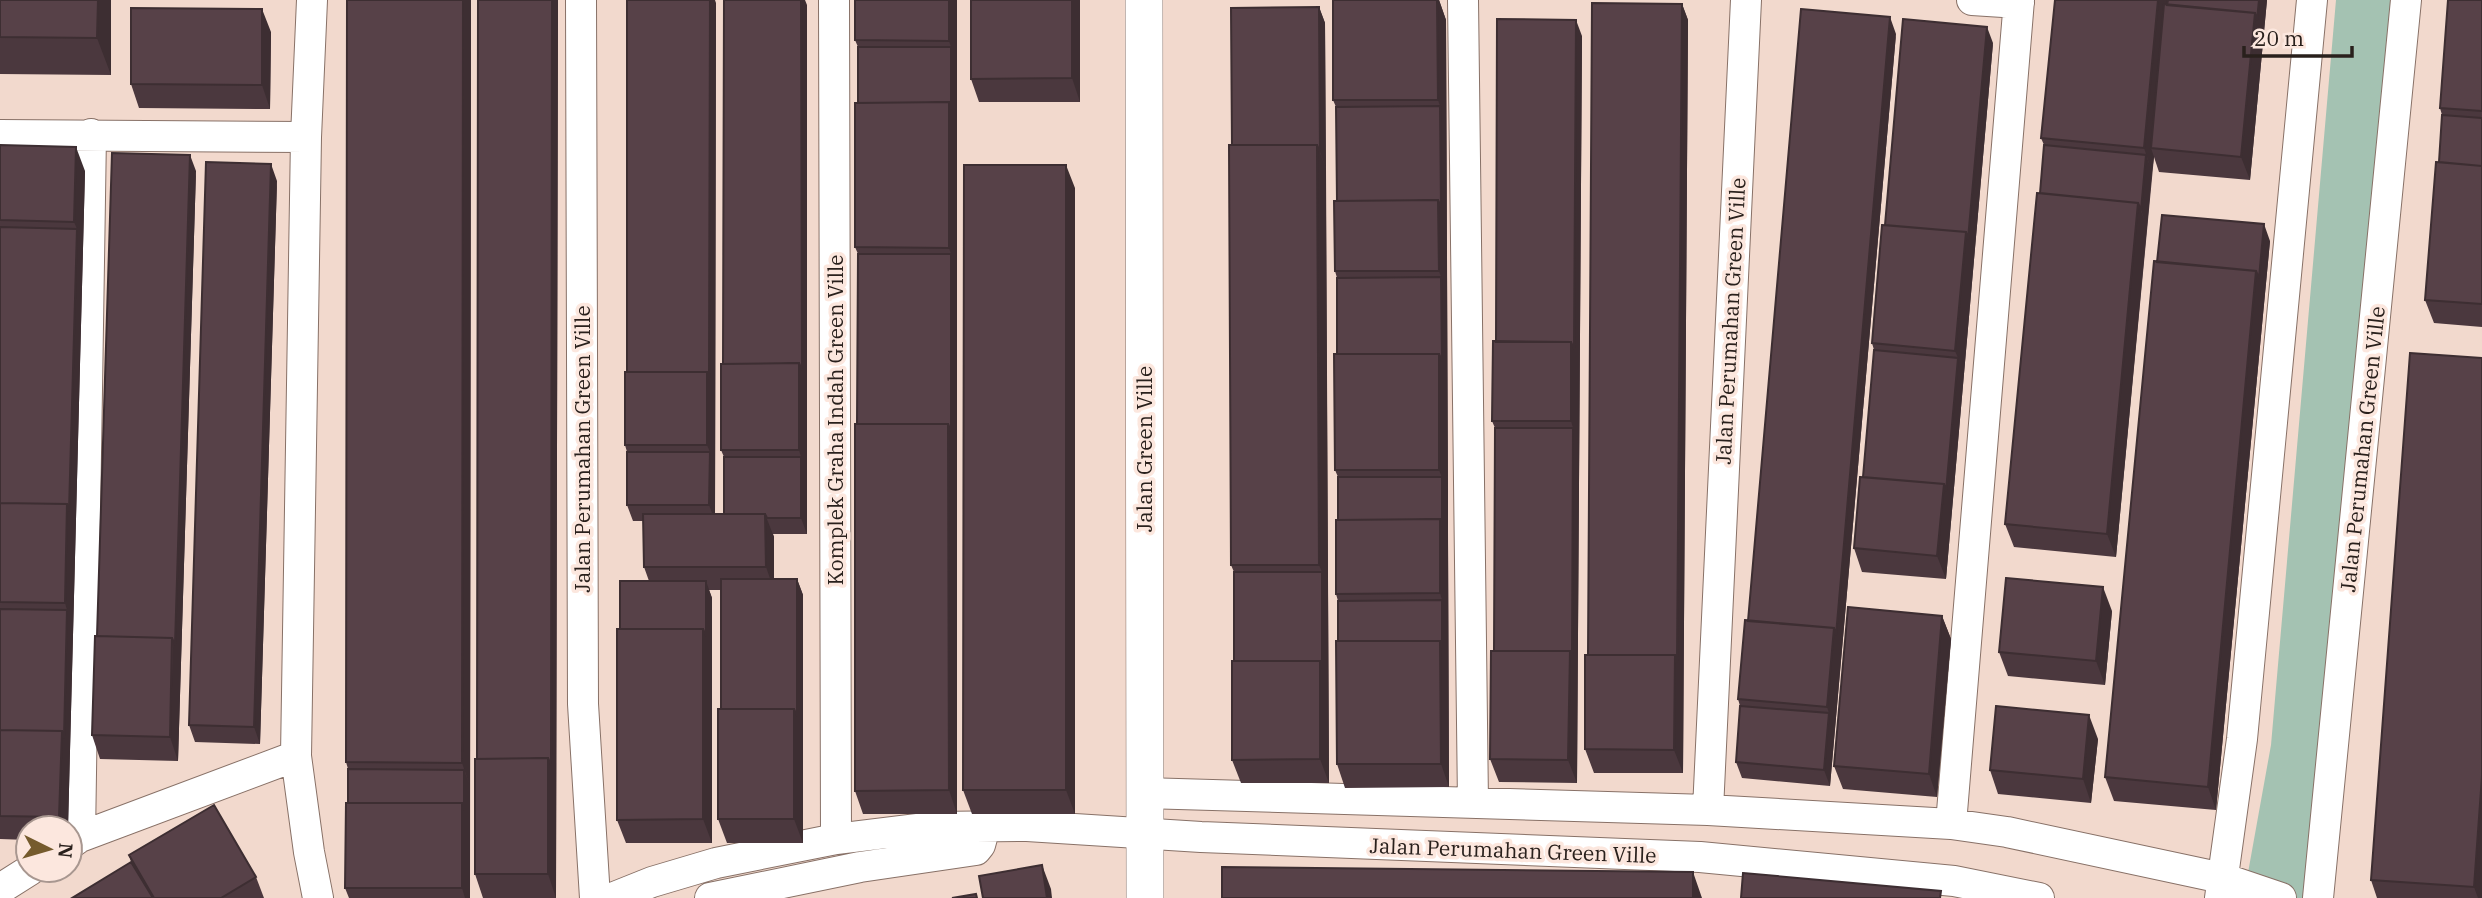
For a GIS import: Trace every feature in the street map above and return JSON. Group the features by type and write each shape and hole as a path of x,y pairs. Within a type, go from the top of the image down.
{"street":[{"path":"312,0 306,136 296,755 318,898"},
{"name":"Jalan Perumahan Green Ville","path":"580,0 583,704 612,897 716,863 845,838 934,827 1027,826 1144,834 1700,857 1954,881 2039,898"},
{"name":"Komplek Graha Indah Green Ville","path":"834,0 845,838 860,867"},
{"name":"Jalan Green Ville","path":"1144,0 1145,898"},
{"path":"1463,0 1473,803"},
{"name":"Jalan Perumahan Green Ville","path":"1707,810 1746,0"},
{"path":"1951,824 2019,2 1972,0"},
{"path":"2221,888 2242,739 2312,0"},
{"name":"Jalan Perumahan Green Ville","path":"2318,898 2406,0"},
{"path":"76,814 91,134"},
{"path":"0,135 306,136"},
{"path":"84,837 296,755"},
{"path":"1144,793 1707,810 1951,824 2007,832 2221,888 2281,898"},
{"path":"710,898 860,867 976,850 985,827"}],"green space":[{"path":"2336,0 2401,0 2309,898 2252,898 2244,895 2271,745"}],"building":[{"path":"0,0 98,0 97,38 0,37"},
{"path":"347,0 463,0 462,763 346,762"},
{"path":"478,0 552,0 551,765 548,758 477,759"},
{"path":"627,0 710,0 709,379 707,372 627,372"},
{"path":"724,0 801,0 802,370 799,363 723,364"},
{"path":"855,0 949,0 949,41 855,40"},
{"path":"971,0 1072,0 1072,78 971,79"},
{"path":"1333,0 1437,0 1438,100 1333,100"},
{"path":"2055,0 2158,0 2144,148 2041,138"},
{"path":"2168,0 2259,0 2257,20 2255,13 2167,5"},
{"path":"2448,0 2482,0 2482,111 2440,108"},
{"path":"1592,3 1682,4 1677,662 1675,655 1588,655"},
{"path":"2164,4 2255,13 2241,157 2151,148"},
{"path":"1319,7 1320,152 1317,145 1232,145 1231,8"},
{"path":"131,8 262,9 262,85 131,84"},
{"path":"1801,9 1890,17 1836,635 1834,628 1748,621"},
{"path":"1497,19 1576,20 1574,349 1571,342 1496,342"},
{"path":"1903,19 1987,27 1968,239 1966,232 1885,225"},
{"path":"858,47 951,47 951,109 949,102 858,103"},
{"path":"949,102 949,248 855,247 855,103"},
{"path":"1440,106 1441,207 1438,200 1337,201 1336,107"},
{"path":"2442,115 2482,118 2482,166 2439,162"},
{"path":"0,145 76,147 74,222 0,220"},
{"path":"1229,145 1317,145 1319,565 1231,565"},
{"path":"2044,145 2146,155 2141,210 2138,203 2040,193"},
{"path":"112,153 190,155 175,645 172,638 97,636"},
{"path":"206,162 271,164 254,727 189,725"},
{"path":"2436,162 2482,166 2482,304 2425,300"},
{"path":"964,165 1066,165 1066,790 963,790"},
{"path":"2037,193 2138,203 2107,534 2005,524"},
{"path":"1438,200 1439,271 1335,271 1334,201"},
{"path":"2162,215 2264,224 2259,278 2256,271 2157,262"},
{"path":"1882,225 1966,232 1955,351 1872,343"},
{"path":"0,227 77,229 69,511 67,504 0,503"},
{"path":"858,254 951,254 951,431 948,424 857,424"},
{"path":"2154,261 2256,271 2208,787 2105,777"},
{"path":"1441,277 1442,361 1439,354 1337,354 1337,278"},
{"path":"1493,341 1571,342 1571,421 1492,421"},
{"path":"1874,350 1958,358 1946,491 1944,484 1863,477"},
{"path":"2410,353 2482,358 2482,776 2474,887 2371,880"},
{"path":"1334,354 1439,354 1439,470 1335,470"},
{"path":"799,363 799,450 721,450 721,364"},
{"path":"625,372 707,372 707,445 625,445"},
{"path":"855,424 948,424 949,790 855,791"},
{"path":"1495,428 1573,428 1572,658 1570,651 1494,651"},
{"path":"627,452 710,452 709,505 627,505"},
{"path":"724,457 801,457 801,518 767,518 765,514 724,514"},
{"path":"1338,477 1442,477 1442,526 1440,519 1338,520"},
{"path":"1860,477 1944,484 1937,556 1854,548"},
{"path":"0,503 67,504 65,603 0,602"},
{"path":"643,514 765,514 766,567 644,567"},
{"path":"1440,519 1440,593 1336,594 1336,520"},
{"path":"1234,572 1322,572 1322,668 1320,661 1234,661"},
{"path":"2006,578 2103,587 2096,661 1999,652"},
{"path":"721,579 797,579 797,716 794,709 721,709"},
{"path":"620,581 706,581 706,636 703,629 620,629"},
{"path":"1442,600 1442,648 1440,641 1338,641 1338,601"},
{"path":"1848,607 1942,616 1929,774 1834,766"},
{"path":"0,609 67,610 64,738 62,731 0,730"},
{"path":"1745,620 1834,628 1827,707 1738,699"},
{"path":"617,629 703,629 703,819 617,820"},
{"path":"95,636 172,638 170,737 92,735"},
{"path":"1336,641 1440,641 1441,764 1337,764"},
{"path":"1491,651 1570,651 1568,760 1490,759"},
{"path":"1585,655 1675,655 1674,750 1585,749"},
{"path":"1232,661 1320,661 1320,759 1232,760"},
{"path":"1740,706 1829,713 1824,770 1736,762"},
{"path":"1996,706 2089,715 2083,779 1990,770"},
{"path":"718,709 794,709 794,819 718,819"},
{"path":"0,730 62,731 59,814 0,816"},
{"path":"548,758 548,874 475,874 475,759"},
{"path":"348,769 464,770 464,810 462,803 348,803"},
{"path":"346,803 462,803 462,888 345,888"},
{"path":"214,805 256,877 221,898 154,898 129,855"},
{"path":"131,862 153,898 72,898"},
{"path":"1042,865 1047,898 983,898 979,876"},
{"path":"1222,867 1693,872 1693,898 1222,898"},
{"path":"1743,873 1941,891 1940,898 1741,898"},
{"path":"976,894 977,898 952,898"}]}
